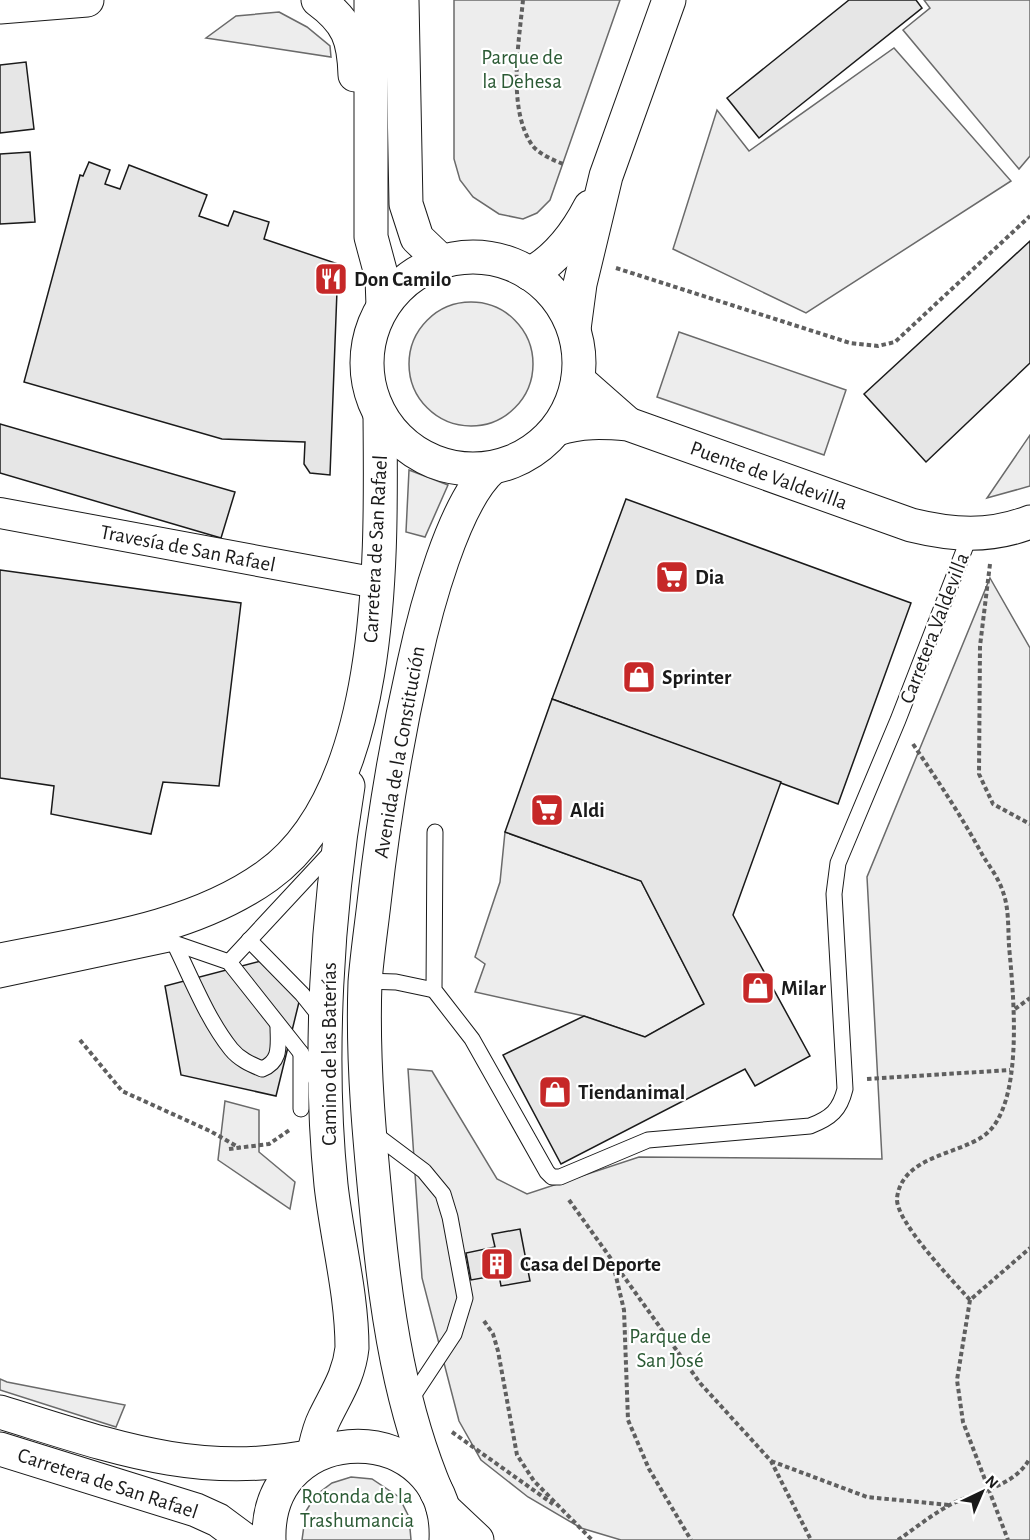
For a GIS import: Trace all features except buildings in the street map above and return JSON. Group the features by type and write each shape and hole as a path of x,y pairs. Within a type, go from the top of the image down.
{"main road":[{"path":"0,7 87,0"},
{"path":"318,0 337,17 352,42 356,156 371,237 382,278 383,306"},
{"path":"371,0 371,237"},
{"path":"388,0 389,177 397,205 431,252 484,258 511,264 530,274 556,298 574,329 579,354 578,380 571,405 557,429 528,455 492,468 461,469 430,460 403,443 380,415 369,387 367,356 374,326 383,306 431,252"},
{"path":"402,0 404,187 408,213 431,252"},
{"path":"574,329 580,285 606,176 669,0"},
{"path":"530,274 555,256 581,224 606,176"},
{"path":"578,380 628,424"},
{"name":"Carretera de San Rafael","path":"0,960 162,924 216,904 268,876 290,858 321,819 338,785 360,716 377,583 380,415"},
{"path":"557,429 574,423 628,424"},
{"name":"Puente de Valdevilla","path":"628,424 910,525"},
{"name":"Avenida de la Constitución","path":"365,981 383,821 422,626 455,530 479,484 492,468"},
{"name":"Carretera Valdevilla","path":"910,525 944,533 982,534 1030,522"},
{"name":"Camino de las Baterías","path":"313,1456 323,1421 344,1383 350,1366 352,1348 331,1185 313,1104 327,1026 329,953 338,845 360,716"},
{"name":"Camino de las Baterías","path":"365,981 366,1090 384,1280 407,1405 418,1446 440,1500"},
{"name":"Carretera de San Rafael","path":"0,1412 95,1440 191,1463 259,1465 313,1456"},
{"path":"269,1540 271,1513 276,1497 294,1471 313,1456 351,1444 382,1448 411,1463 428,1479 440,1500 477,1540"},
{"name":"Carretera de San Rafael","path":"0,1449 188,1507 218,1520 245,1540"},
{"path":"440,1500 446,1540"}],"street":[{"name":"Travesía de San Rafael","path":"0,513 377,583"}],"lane":[{"name":"Carretera Valdevilla","path":"898,720 982,534"},
{"path":"435,832 434,990 472,1039 547,1172 552,1177 560,1177 648,1140 810,1126 835,1113 842,1103 845,1080 834,894 838,863 898,720"},
{"path":"229,962 338,845"},
{"path":"249,940 302,994 327,1026"},
{"path":"174,943 204,1004 231,1050 244,1062 262,1069 272,1065 277,1058 278,1025"},
{"path":"0,980 174,943 229,962 301,1053 313,1104"},
{"path":"365,981 396,982 434,990"},
{"path":"301,1053 313,1104"},
{"name":"Camino de las Baterías","path":"370,1131 424,1171 443,1194 450,1217 464,1294 461,1317 454,1334 407,1405"}],"path":[{"path":"523,0 517,71 521,123 533,147 563,164"},
{"path":"616,268 850,344 878,346 895,342 918,323 1030,216"},
{"path":"982,534 979,774 993,804 1030,824"},
{"path":"898,720 962,818 1003,890 1015,1008 1007,1097 1000,1116 983,1137 919,1165 908,1175 897,1196 898,1209 928,1253 970,1300"},
{"path":"1015,1008 1030,998"},
{"path":"80,1040 122,1091 210,1131 240,1148"},
{"path":"845,1080 1010,1070"},
{"path":"229,1149 269,1144 291,1129 313,1104"},
{"path":"552,1177 700,1383 771,1461 810,1540"},
{"path":"1008,1540 963,1422 957,1380 970,1300 1030,1248"},
{"path":"612,1261 624,1310 628,1420 649,1469 691,1540"},
{"path":"464,1294 494,1334 517,1455 534,1481 592,1540"},
{"path":"449,1430 562,1509"},
{"path":"898,1540 949,1505 1013,1479 1030,1458"},
{"path":"771,1461 867,1497 949,1505"}],"shaded area":[{"name":"Parque de la Dehesa","path":"454,0 620,0 550,200 537,213 523,219 499,214 473,197 460,180 454,159"},
{"path":"924,0 1030,0 1030,156 1019,169 903,30 930,8"},
{"path":"279,12 307,27 330,46 331,57 206,38 236,16"},
{"path":"894,48 1011,181 806,313 673,249 717,110 749,151"},
{"path":"471,302 495,307 515,320 528,340 533,364 528,388 515,408 495,421 471,426 447,421 427,408 414,388 409,364 414,340 427,320 447,307"},
{"path":"679,332 846,390 824,455 657,397"},
{"path":"1030,435 1030,486 987,498"},
{"path":"409,470 448,485 425,537 406,532"},
{"name":"Parque de San José","path":"990,578 1030,648 1030,1540 621,1540 581,1528 528,1497 481,1460 459,1421 422,1278 408,1069 432,1071 497,1179 527,1194 639,1157 882,1159 867,877"},
{"path":"505,832 641,881 704,1004 645,1037 584,1016 475,992 485,964 475,957 500,882"},
{"path":"225,1101 259,1110 259,1152 295,1182 290,1209 218,1160"},
{"path":"0,1379 125,1405 116,1427 0,1390"},
{"name":"Rotonda de la Trashumancia","path":"351,1477 372,1479 399,1497 409,1517 411,1540 302,1540 306,1511 316,1495 332,1483"}],"place":[{"name":"Don Camilo","path":"331,279"},
{"name":"Dia","path":"672,577"},
{"name":"Sprinter","path":"639,677"},
{"name":"Aldi","path":"547,810"},
{"name":"Milar","path":"758,988"},
{"name":"Tiendanimal","path":"555,1092"},
{"name":"Casa del Deporte","path":"497,1264"}]}
